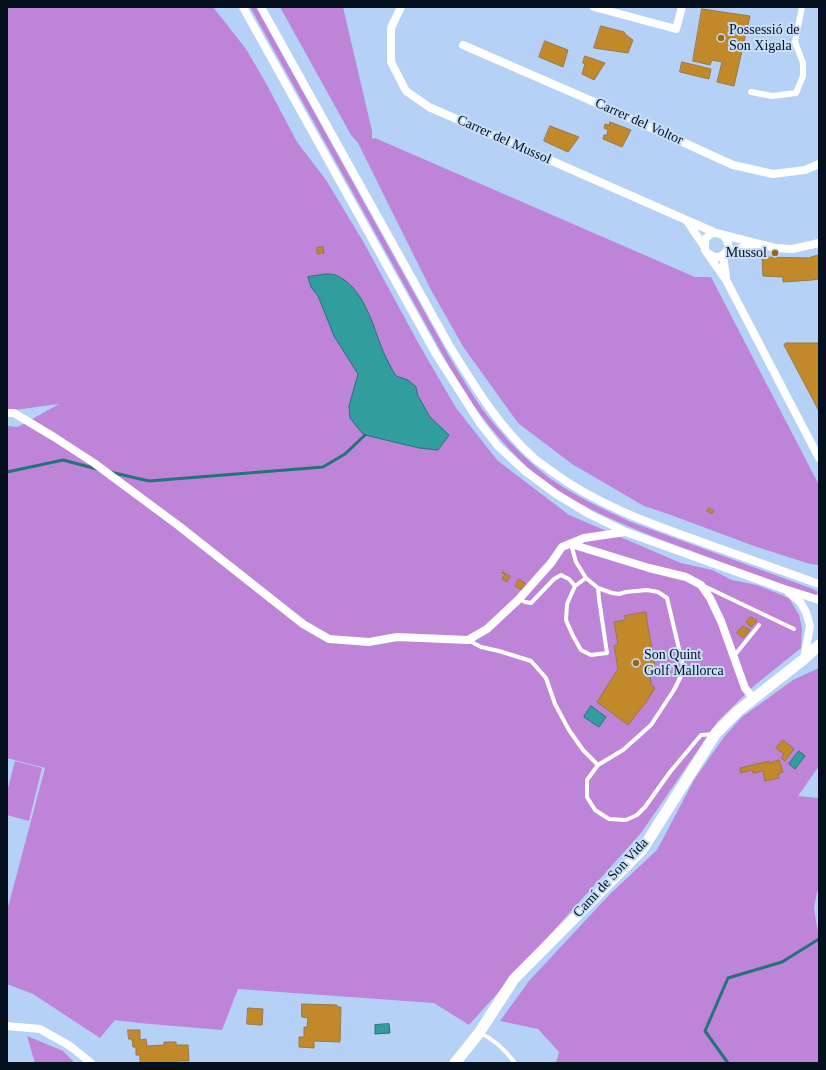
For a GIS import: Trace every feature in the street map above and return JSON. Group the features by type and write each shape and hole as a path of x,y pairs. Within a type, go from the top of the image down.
{"street":[{"path":"243,7 436,354 466,403 498,446 525,471 556,494 589,514 626,532 784,589 819,600"},
{"path":"261,7 449,345 479,394 510,434 535,459 565,481 598,500 657,526 819,584"},
{"name":"Carrer del Mussol","path":"401,7 391,28 391,62 406,91 429,107 720,234 775,248 792,249 819,243"},
{"path":"594,7 676,29 682,7"},
{"path":"751,92 772,96 796,93 803,76 803,63 795,42 802,7"},
{"name":"Carrer del Voltor","path":"463,45 602,105 733,165 773,174 805,170 819,164"},
{"path":"687,220 726,280 819,458"},
{"path":"724,254 715,257 706,250 705,242 709,236 720,234 726,238 729,245 724,254 726,280"},
{"name":"Carrer del Mussol","path":"724,254 756,244"},
{"path":"7,413 14,413 94,463 304,624 329,639 369,642 397,637 468,640 487,629 519,599 551,563 562,547 584,538 626,532"},
{"path":"571,544 649,568 686,577 701,585 710,598 721,621 745,688 754,699"},
{"path":"784,589 800,602 806,612 810,626 804,659"},
{"name":"Camí de Son Vida","path":"455,1063 479,1033 514,979 642,850 716,733 738,711 819,646"},
{"path":"7,1026 40,1029 70,1046 91,1063"}],"lane":[{"path":"571,544 576,562 586,578 598,588 619,594 647,590 658,592 667,598 684,670 674,690 651,725 623,750 598,765 587,780 587,797 595,810 610,819 626,820 637,815 645,808 670,772 701,735 716,733"},
{"path":"519,599 526,602 531,602 554,579 561,575 569,578 575,586"},
{"path":"586,578 575,586 567,604 566,620 581,650 591,655 607,653 598,588"},
{"path":"701,585 794,628"},
{"path":"734,656 759,625"},
{"path":"468,640 481,647 531,661 546,678 556,704 569,730 583,750 598,765"},
{"path":"479,1033 507,1052 515,1063"}],"shaded area":[{"path":"7,7 213,7 246,49 297,142 326,180 364,243 420,346 456,408 498,461 569,515 681,563 712,570 732,580 757,585 789,598 799,615 802,628 801,648 755,685 718,721 641,833 469,1025 434,1003 238,989 222,1030 115,1020 100,1038 33,994 7,984 7,911 45,768 7,758 7,426 18,427 59,404 7,411"},
{"path":"250,7 256,7 450,358 486,414 515,447 548,477 599,507 631,522 813,589 818,592 816,595 653,537 620,523 570,498 540,478 513,453 474,406 450,368"},
{"path":"280,7 343,7 372,131 372,139 375,138 695,277 711,277 819,485 819,565 810,564 754,546 644,506 572,464 518,423 464,348 431,290 358,143 351,135"},
{"path":"332,274 345,280 353,288 366,308 383,351 396,376 408,380 416,387 418,396 430,417 449,435 438,450 419,448 365,435 350,418 349,406 358,374 334,336 318,296 311,287 308,277"},
{"path":"819,668 819,766 798,796 819,798 819,889 814,908 819,940 819,1063 556,1063 559,1052 538,1029 500,1021 529,981 610,894 657,850 694,780 724,737 742,717 793,680"},
{"path":"591,706 606,717 599,727 584,717"},
{"path":"799,751 805,756 795,769 789,764"},
{"path":"15,761 42,768 29,821 7,815 7,792"},
{"path":"389,1024 390,1033 375,1034 375,1025"},
{"path":"27,1036 63,1051 75,1063 35,1063"}],"building":[{"name":"Possessió de Son Xigala","path":"702,9 750,16 734,86 717,82 722,62 712,60 710,65 693,61"},
{"path":"601,26 624,32 633,40 628,53 594,48"},
{"path":"545,41 568,50 563,67 539,57"},
{"path":"585,56 605,63 594,80 582,74 585,64 583,63"},
{"path":"682,62 711,69 709,79 680,72"},
{"path":"610,122 631,130 622,147 603,139 604,135 607,135 608,130 604,128 605,124 609,125"},
{"path":"550,126 579,137 568,152 544,141"},
{"path":"323,247 324,253 317,254 317,248"},
{"path":"819,255 819,279 783,282 783,277 763,276 762,257 808,258"},
{"path":"786,343 819,343 819,411 784,345"},
{"path":"709,508 714,511 712,514 707,511"},
{"path":"503,572 510,576 507,582 502,579 505,574 502,573"},
{"path":"519,579 526,584 522,590 515,586"},
{"name":"Son Quint Golf Mallorca","path":"646,612 656,672 650,673 651,685 655,688 628,725 597,702 618,669 614,646 618,644 614,622 625,620 625,616"},
{"path":"751,617 757,621 751,627 746,622"},
{"path":"743,626 750,630 743,638 737,633"},
{"path":"783,740 794,749 785,761 781,758 784,754 776,748"},
{"path":"779,760 783,772 778,774 779,778 765,781 763,771 753,773 752,770 741,773 740,768"},
{"path":"302,1004 337,1005 337,1007 341,1007 340,1042 314,1041 314,1048 299,1047 299,1037 304,1037 304,1027 307,1027 308,1018 302,1017"},
{"path":"248,1008 263,1009 262,1025 247,1024"},
{"path":"128,1030 140,1030 140,1040 146,1039 147,1046 164,1045 164,1042 176,1042 176,1045 188,1045 189,1061 177,1061 177,1063 140,1063 140,1055 136,1055 136,1047 133,1047 132,1039 129,1039"}],"waterway":[{"path":"110,472 149,481 323,467 345,454 365,435"},
{"path":"7,472 63,460 97,469"},
{"path":"728,1063 705,1031 728,978 782,962 819,939"}],"place":[{"name":"Possessió de Son Xigala","path":"721,38"},
{"name":"Mussol","path":"775,253"},
{"name":"Son Quint Golf Mallorca","path":"636,663"}]}
